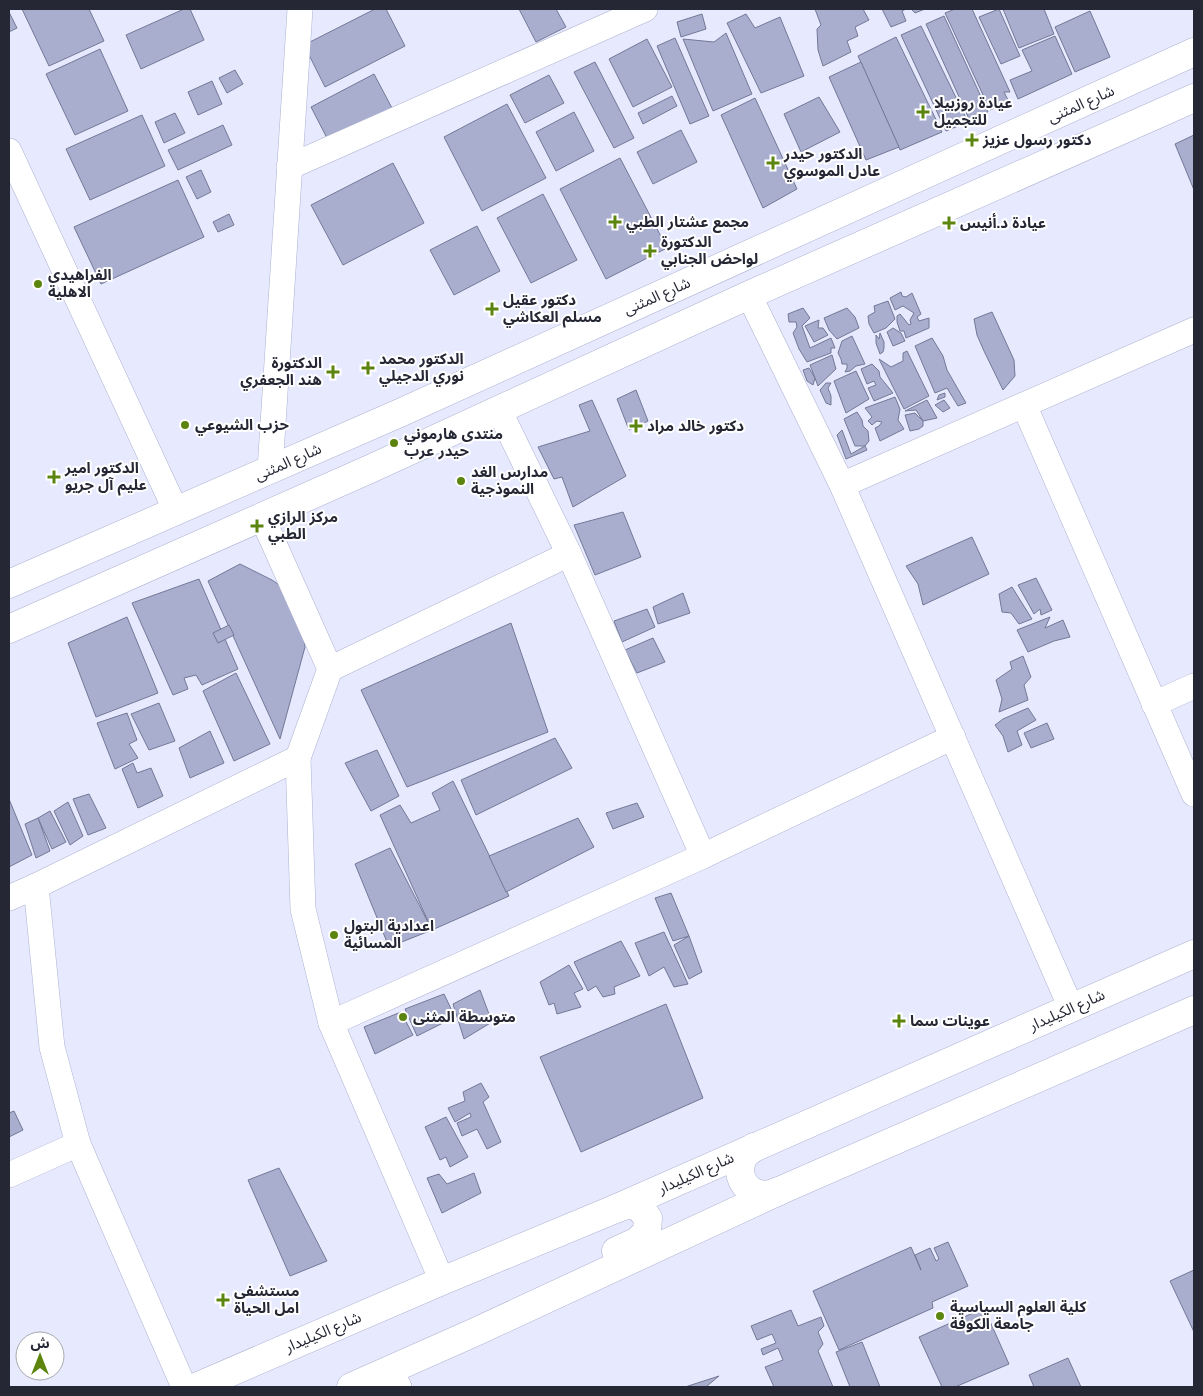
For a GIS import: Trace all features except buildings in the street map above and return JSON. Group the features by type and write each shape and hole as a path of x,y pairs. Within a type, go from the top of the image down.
{"main road":[{"name":"شارع المثنى","path":"9,584 402,412 1194,52"},
{"path":"9,629 500,410 749,295 1194,98"},
{"path":"402,412 397,419 396,428 398,436 405,443 413,446 421,445"},
{"path":"352,434 361,434 369,437 375,444 376,462 370,468"},
{"name":"شارع الكيليدار","path":"196,1387 442,1280 615,1209 1194,954"},
{"path":"351,1387 395,1378 473,1333 779,1191 1194,1010"},
{"path":"754,1148 744,1156 739,1169 743,1182 752,1192 766,1196 779,1191"},
{"path":"473,1333 496,1302 638,1241 647,1231 648,1218 640,1208 627,1204 615,1209"}],"street":[{"path":"270,470 300,9"},
{"path":"289,168 645,9"},
{"path":"9,151 176,511"},
{"path":"749,295 842,485 1071,1008"},
{"path":"842,485 1194,330"},
{"path":"1024,405 1194,794"},
{"path":"500,410 569,554 704,856"},
{"path":"262,517 330,669 298,758 303,909 331,1023 442,1280"},
{"path":"330,669 569,554"},
{"path":"1154,704 1194,686"},
{"path":"331,1023 704,856 953,737"},
{"path":"9,898 298,758"},
{"path":"36,886 52,1047 78,1144 184,1387"},
{"path":"9,1175 78,1144"}],"place":[{"name":"عيادة روزبيلا للتجميل","path":"923,112"},
{"name":"دكتور رسول عزيز","path":"972,140"},
{"name":"الدكتور حيدر عادل الموسوي","path":"773,163"},
{"name":"مجمع عشتار الطبي","path":"615,222"},
{"name":"عيادة د.أنيس","path":"949,223"},
{"name":"الدكتورة لواحض الجنابي","path":"650,251"},
{"name":"الفراهيدي الاهلية","path":"38,284"},
{"name":"دكتور عقيل مسلم العكاشي","path":"492,309"},
{"name":"الدكتور محمد نوري الدجيلي","path":"368,368"},
{"name":"الدكتورة هند الجعفري","path":"333,372"},
{"name":"حزب الشيوعي","path":"185,425"},
{"name":"دكتور خالد مراد","path":"636,426"},
{"name":"منتدى هارموني حيدر عرب","path":"394,443"},
{"name":"الدكتور امير عليم آل جريو","path":"54,477"},
{"name":"مدارس الغد النموذجية","path":"461,481"},
{"name":"مركز الرازي الطبي","path":"257,526"},
{"name":"اعدادية البتول المسائية","path":"334,935"},
{"name":"متوسطة المثنى","path":"403,1017"},
{"name":"عوينات سما","path":"899,1021"},
{"name":"مستشفى امل الحياة","path":"223,1300"},
{"name":"كلية العلوم السياسية جامعة الكوفة","path":"940,1316"}]}
